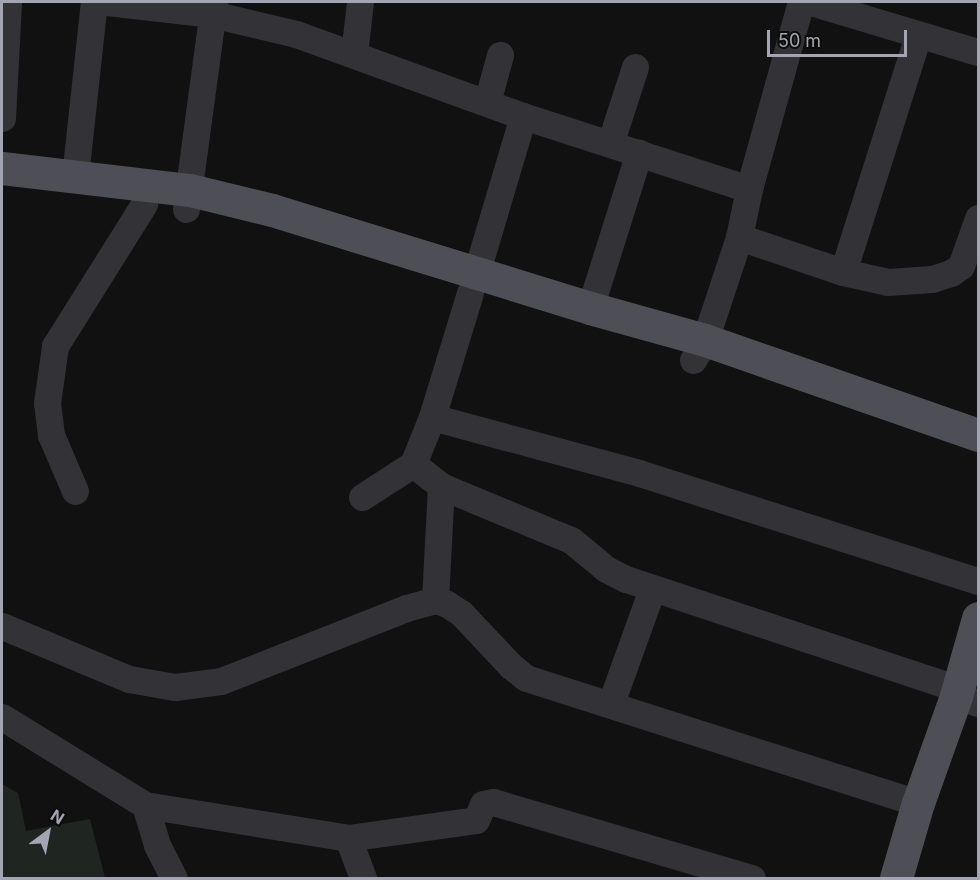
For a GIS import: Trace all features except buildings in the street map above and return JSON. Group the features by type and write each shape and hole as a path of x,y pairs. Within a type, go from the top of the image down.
{"main road":[{"path":"2,168 75,176 188,199 272,210 473,283 978,435"},
{"path":"2,189 144,204 188,199"},
{"path":"473,283 590,308 978,454"},
{"path":"896,879 918,803 964,696 978,618"}],"street":[{"path":"2,118 8,2"},
{"path":"75,176 94,2"},
{"path":"107,2 213,8 354,54 523,116 749,189"},
{"path":"354,54 360,2"},
{"path":"699,350 739,237 749,189 801,2"},
{"path":"811,2 978,52"},
{"path":"188,199 213,8"},
{"path":"843,272 918,34"},
{"path":"488,102 500,55"},
{"path":"610,144 635,67"},
{"path":"362,497 412,464 432,417 523,116"},
{"path":"590,308 639,153"},
{"path":"75,491 51,435 46,403 55,346 144,204"},
{"path":"739,237 843,272 888,282 932,279 951,273 961,266 978,218"},
{"path":"432,417 639,473 978,581"},
{"path":"412,464 441,486 571,540 606,569 652,589 964,696"},
{"path":"435,600 441,486"},
{"path":"611,703 652,589"},
{"path":"2,626 129,680 175,687 221,681 406,609 435,600 461,613 510,666 526,678 611,703 918,803"},
{"path":"2,717 145,805 348,838 476,820 483,804 493,802 752,879"},
{"path":"145,805 157,845 174,879"},
{"path":"348,838 363,879"}],"shaded area":[{"path":"2,784 18,793 26,831 90,819 105,878 2,878"}]}
